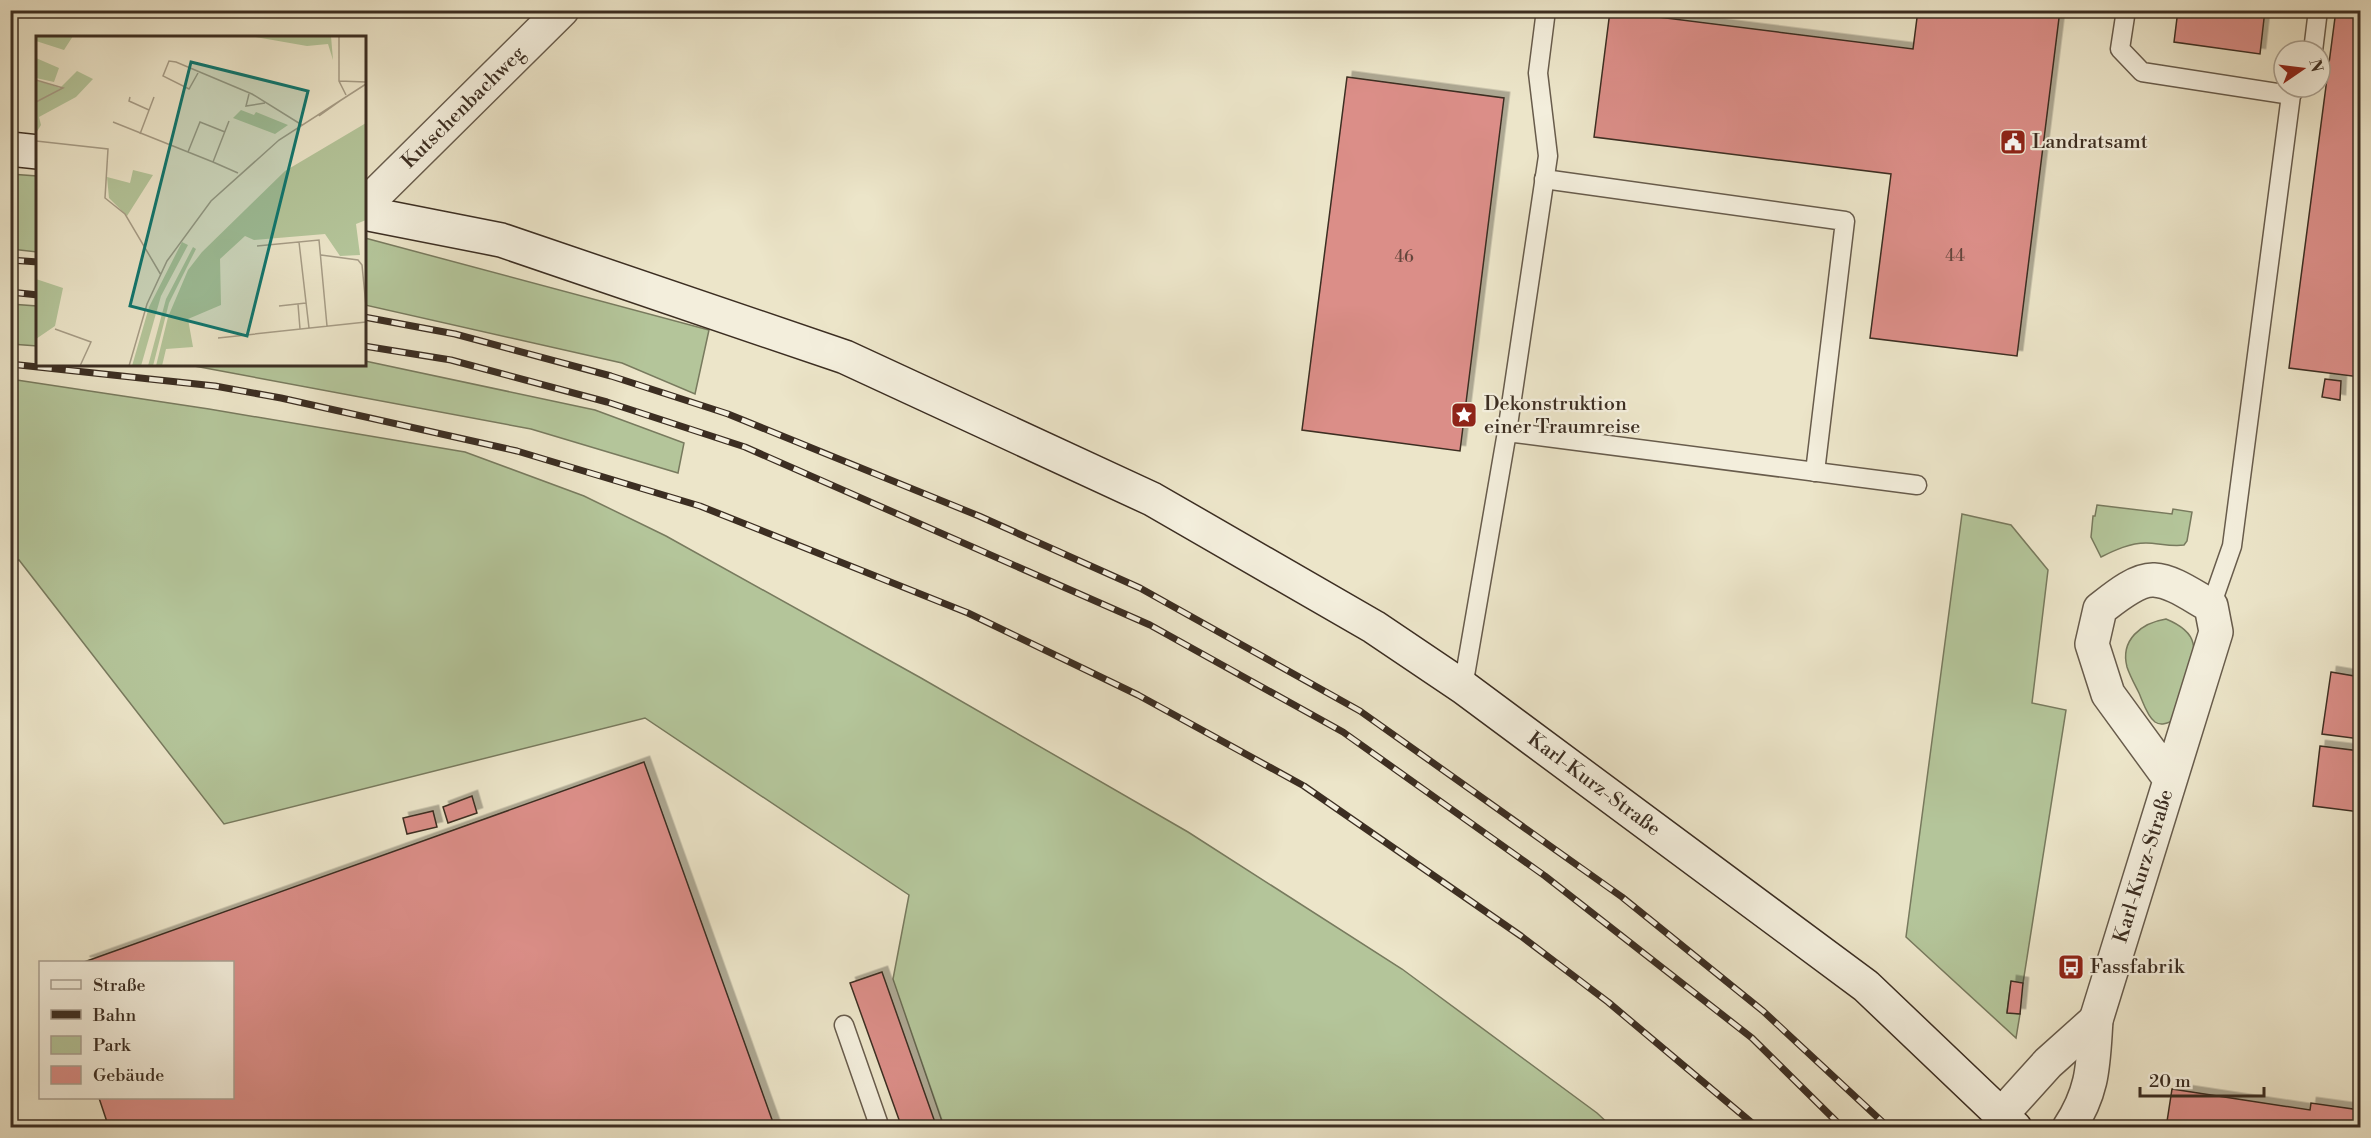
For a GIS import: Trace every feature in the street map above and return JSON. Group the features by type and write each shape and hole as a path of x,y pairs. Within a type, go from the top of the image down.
{"main road":[{"name":"Kutschenbachweg","path":"366,204 562,10"},
{"path":"10,149 36,152"},
{"name":"Karl-Kurz-Straße","path":"366,213 501,240 845,357 1152,499 1374,627 1463,687 1866,986 2008,1121 2048,1063 2096,1020"},
{"name":"Karl-Kurz-Straße","path":"2069,1128 2082,1109 2092,1077 2096,1020 2216,632 2211,606 2178,588 2153,580 2125,590 2100,609 2092,644 2108,694 2170,779"}],"lane":[{"path":"1463,687 1507,432 1548,156 1538,73 1546,10"},
{"path":"2126,10 2120,49 2142,72 2272,88"},
{"path":"2314,39 2318,10"},
{"path":"2211,606 2232,546 2293,99"},
{"path":"1544,179 1845,221 1815,472"},
{"path":"1507,432 1917,485"},
{"path":"844,1025 880,1128"}],"green space":[{"path":"10,174 36,176 36,252 11,249"},
{"path":"366,238 709,330 695,394 622,363 366,305"},
{"path":"10,304 36,306 36,346 11,344"},
{"path":"366,361 595,410 684,443 678,473 531,429 194,366 366,366"},
{"path":"10,379 209,409 465,452 584,496 666,536 921,678 1188,832 1402,969 1597,1113 1612,1127 944,1127 893,979 909,895 645,718 224,824 19,560 11,563"},
{"path":"2097,505 2172,514 2173,509 2192,512 2187,541 2184,545 2134,544 2101,557 2091,537 2093,516 2095,516"},
{"path":"1962,514 2011,525 2048,570 2032,703 2066,710 2023,983 2011,982 2007,1012 2020,1014 2016,1038 1906,937"},
{"path":"2166,619 2185,630 2193,643 2194,651 2173,721 2162,724 2155,722 2147,713 2128,670 2126,657 2134,634 2148,624"}],"building":[{"path":"1918,10 2060,10 2017,356 1870,338 1891,174 1594,137 1610,11 1913,49"},
{"path":"2178,10 2265,10 2260,54 2174,42"},
{"path":"2336,10 2360,10 2360,377 2289,368 2324,99 2332,99 2332,40"},
{"path":"1347,77 1504,98 1460,451 1302,430"},
{"path":"2325,379 2341,381 2340,400 2322,397"},
{"path":"2331,672 2360,677 2360,739 2322,734"},
{"path":"2320,746 2360,751 2360,812 2313,806"},
{"path":"644,762 775,1128 636,1128 634,1122 617,1128 109,1128 99,1099 234,1099 234,961 87,961"},
{"path":"472,796 477,813 448,823 443,807"},
{"path":"433,811 437,827 407,834 403,818"},
{"path":"882,972 937,1128 902,1128 850,983"},
{"path":"2011,981 2023,983 2020,1014 2007,1013"},
{"path":"2172,1089 2310,1110 2311,1103 2360,1110 2360,1128 2166,1128"}],"railway":[{"path":"10,260 36,262"},
{"path":"10,292 36,295"},
{"path":"366,317 455,334 611,376 728,414 979,516 1140,588 1360,711 1622,897 1763,1011 1889,1128"},
{"path":"366,346 451,360 607,402 745,447 1150,625 1343,732 1545,876 1752,1038 1843,1128"},
{"path":"10,364 215,386 281,398 517,451 700,506 968,613 1138,695 1304,786 1521,936 1608,1002 1758,1128"}],"place":[{"name":"Landratsamt","path":"2013,142"},
{"name":"Dekonstruktion einer Traumreise","path":"1464,415"},
{"name":"Fassfabrik","path":"2071,967"}]}
